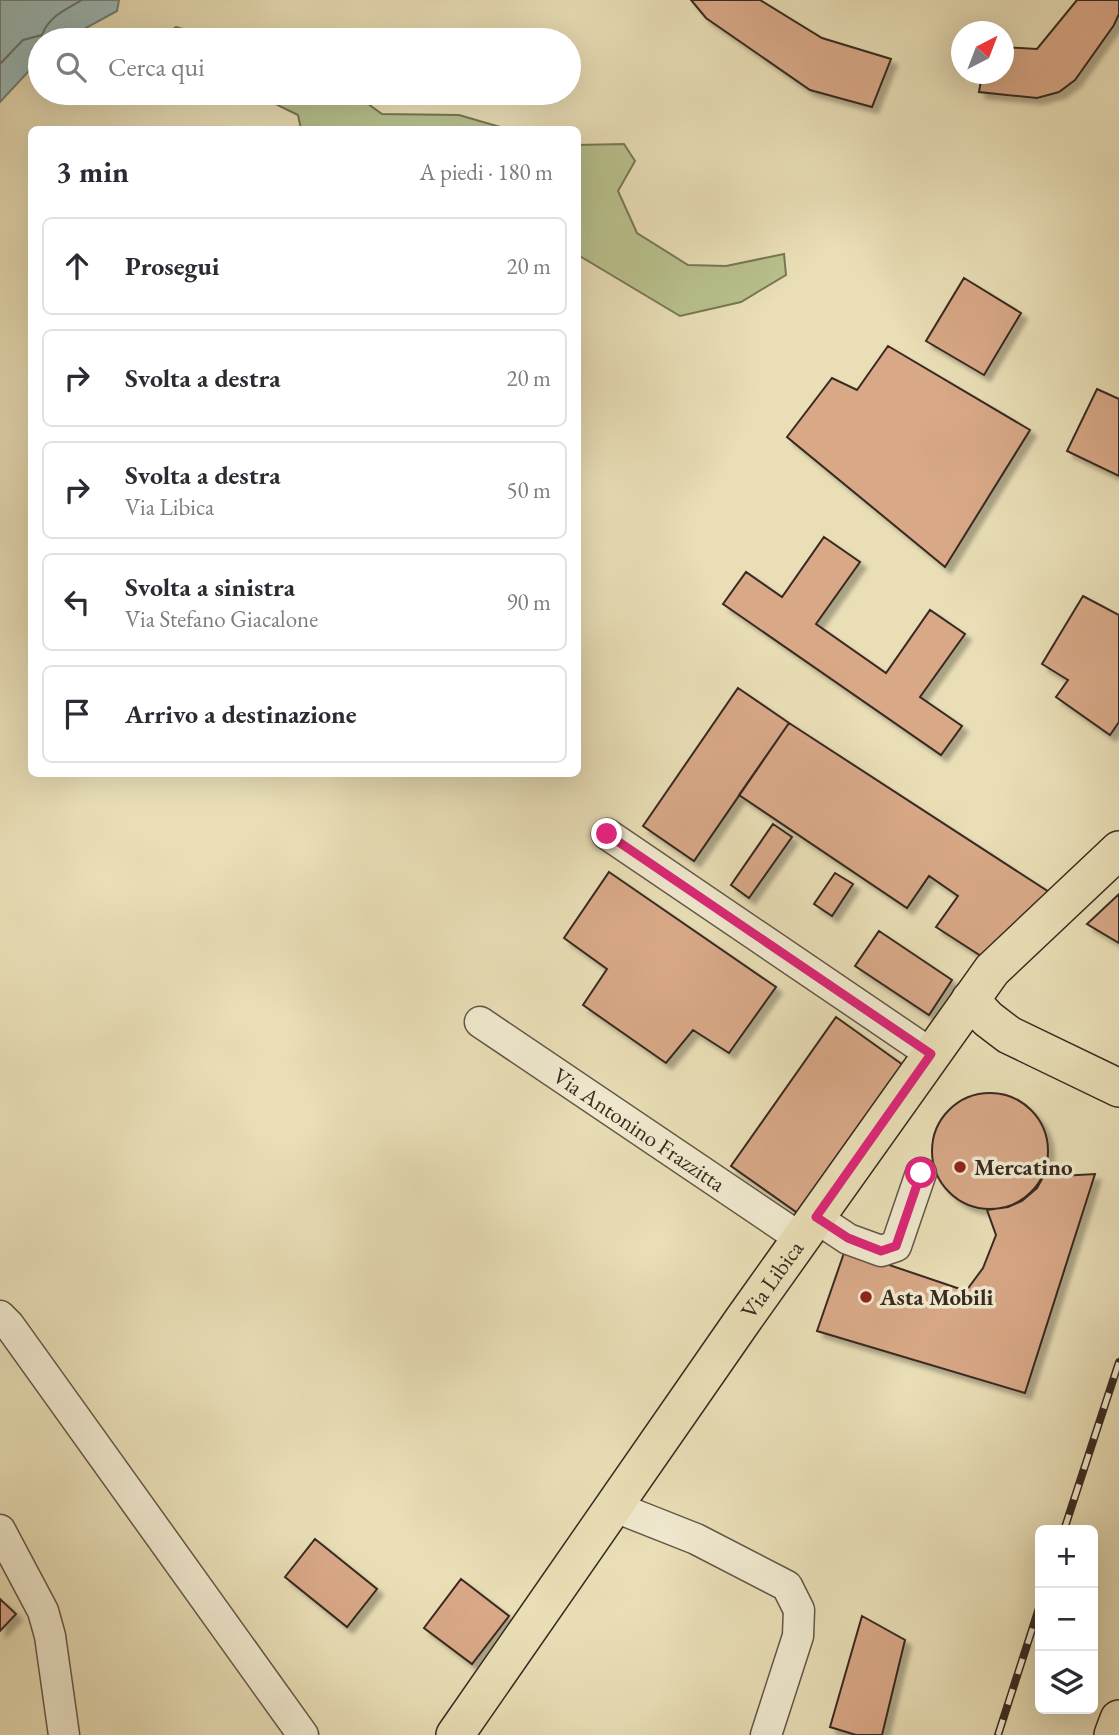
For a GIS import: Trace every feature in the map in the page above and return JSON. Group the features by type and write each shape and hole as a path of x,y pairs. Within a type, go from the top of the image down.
{"main road":[{"name":"Via Libica","path":"455,1735 808,1228 992,970 1119,850"},
{"path":"970,1000 988,1019 1009,1035 1119,1088"},
{"path":"1113,1735 1119,1719"}],"street":[{"path":"607,834 931,1054"},
{"name":"Via Antonino Frazzitta","path":"480,1022 808,1228 848,1238 881,1251 896,1246 921,1173"},
{"path":"0,1316 303,1735"},
{"path":"615,1507 696,1539 787,1587 799,1610 798,1636 766,1735"},
{"path":"0,1530 43,1611 50,1636 64,1735"}],"green space":[{"path":"278,105 370,105 382,114 459,115 497,126 300,126 298,115"},
{"path":"624,144 635,161 618,191 637,233 688,265 726,266 784,254 786,275 741,302 680,316 581,257 581,145"}],"water":[{"path":"0,0 119,0 117,11 86,28 28,28 28,72 0,102"}],"building":[{"path":"691,0 760,0 822,38 891,59 872,107 810,90 706,18"},
{"path":"1077,0 1119,0 1119,14 1114,25 1075,80 1059,92 1037,98 979,92 980,84 1014,84 1014,48 1037,49"},
{"path":"964,278 1021,313 984,375 926,341"},
{"path":"888,346 1030,430 945,567 787,437 832,378 857,390"},
{"path":"1097,389 1119,399 1119,476 1067,451"},
{"path":"824,537 860,562 816,624 886,673 930,610 965,634 920,697 962,726 941,755 723,604 746,572 782,597"},
{"path":"1083,596 1119,615 1119,722 1110,735 1056,697 1068,680 1042,664"},
{"path":"738,688 789,723 694,861 643,826"},
{"path":"789,723 1049,892 981,956 936,927 958,896 929,876 907,908 739,795"},
{"path":"773,824 792,837 749,898 731,885"},
{"path":"609,872 776,987 729,1053 693,1030 666,1063 583,1005 607,969 564,938"},
{"path":"835,873 853,884 832,916 814,904"},
{"path":"1119,894 1119,943 1087,924"},
{"path":"879,931 952,980 929,1015 855,966"},
{"path":"836,1017 903,1065 799,1214 731,1166"},
{"path":"990,1093 1012,1097 1031,1110 1044,1129 1048,1151 1044,1173 1031,1192 1012,1205 990,1209 968,1205 949,1192 936,1173 932,1151 936,1129 949,1110 968,1097"},
{"path":"1095,1174 1025,1393 817,1331 845,1250 966,1291 983,1268 996,1235 987,1210 1008,1207 1022,1201 1037,1188 1043,1177"},
{"path":"315,1539 377,1589 347,1627 285,1577"},
{"path":"461,1579 509,1616 472,1664 424,1628"},
{"path":"0,1599 16,1614 0,1631"},
{"path":"862,1616 905,1640 882,1735 856,1735 830,1727"}],"railway":[{"path":"1066,1525 1119,1362"},
{"path":"998,1735 1035,1620"}],"place":[{"name":"Mercatino","path":"960,1167"},
{"name":"Asta Mobili","path":"866,1297"}],"route":[{"path":"607,834 931,1054 816,1217 848,1238 881,1251 896,1246 902,1235 921,1173"}]}
